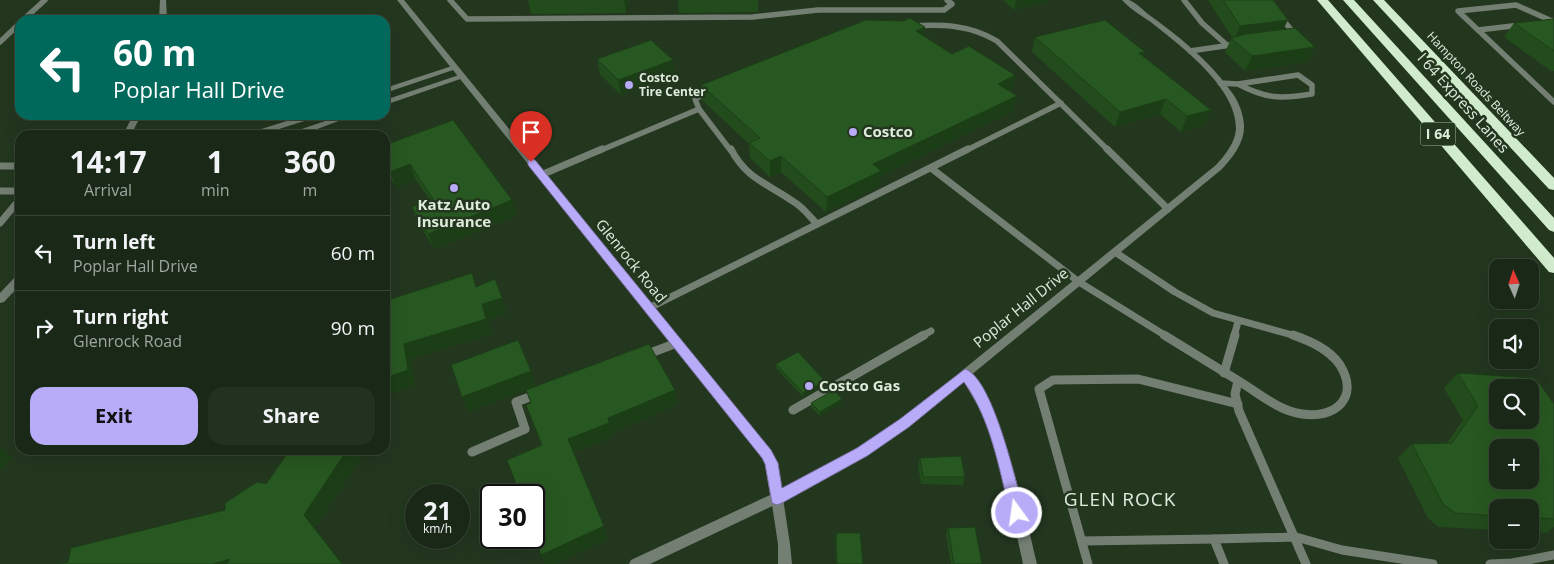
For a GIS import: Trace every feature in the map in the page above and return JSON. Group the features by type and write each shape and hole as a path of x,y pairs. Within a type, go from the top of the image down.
{"highway":[{"name":"I 64","path":"1322,0 1554,268"},
{"name":"I 64 Express Lanes","path":"1348,0 1554,228"},
{"name":"Hampton Roads Beltway","path":"1378,0 1554,186"}],"street":[{"path":"163,0 163,15"},
{"name":"Glenrock Road","path":"400,0 766,454 772,463 784,544 785,564"},
{"name":"Poplar Hall Drive","path":"636,564 777,498 862,452 905,423 1168,209 1232,154 1238,141 1240,126 1238,112 1232,100 1220,83 1190,51 1125,0"},
{"path":"390,89 455,68"},
{"path":"390,102 462,77"},
{"path":"267,130 298,120"},
{"path":"305,130 330,120"},
{"path":"0,299 15,283"},
{"path":"965,374 979,393 989,415 1004,461 1030,564"}],"lane":[{"path":"29,15 45,0"},
{"path":"450,0 468,18 753,17 818,10 944,10 952,4 948,0"},
{"path":"1184,0 1202,23 1228,46"},
{"path":"1554,22 1516,5 1458,11 1554,102"},
{"path":"1275,10 1292,31 1288,38 1280,39"},
{"path":"1535,24 1554,22"},
{"path":"1478,30 1525,25"},
{"path":"907,26 965,26 984,32 1008,51 1168,209"},
{"path":"0,42 15,28"},
{"path":"1190,51 1246,43"},
{"path":"1220,83 1238,84 1298,75 1312,85 1312,94 1276,100 1256,94 1238,84"},
{"path":"716,88 695,100 699,109 725,139 737,162 759,182 795,202 818,224"},
{"path":"648,308 1061,103"},
{"path":"541,175 699,109"},
{"path":"0,166 15,166"},
{"path":"931,168 1079,282 1287,412 1304,415 1328,413 1339,407 1346,398 1348,387 1340,365 1314,344 1278,329 1238,322 1198,305 1115,252"},
{"path":"0,191 15,191"},
{"path":"0,223 15,205"},
{"path":"1224,373 1238,322"},
{"path":"793,410 931,331"},
{"path":"632,359 677,343"},
{"path":"1088,564 1039,389 1053,380 1138,379 1238,404"},
{"path":"1238,381 1236,394 1238,404 1306,564"},
{"path":"472,452 525,429 516,402 551,389"},
{"path":"1082,541 1296,537 1342,550 1433,564"},
{"path":"1214,540 1224,564"},
{"path":"1490,564 1554,555"}],"building":[{"path":"1223,0 1273,0 1288,20 1240,26"},
{"name":"Costco","path":"910,18 925,27 916,31 952,54 969,46 1015,75 998,84 1017,96 873,164 881,171 827,197 781,156 770,161 749,143 760,138 701,85 866,20 903,21"},
{"path":"1554,19 1554,51 1514,23"},
{"path":"1105,20 1145,52 1139,53 1211,110 1187,116 1166,99 1120,112 1035,37"},
{"path":"1295,28 1315,47 1252,56 1231,38 1246,34"},
{"path":"651,40 673,60 618,80 597,59"},
{"path":"453,120 512,200 428,234 412,207 433,199 410,164 390,172 390,143"},
{"path":"472,273 476,287 495,279 502,298 482,304 486,319 404,344 408,370 390,376 390,299"},
{"path":"518,340 531,371 462,397 451,365"},
{"path":"649,344 675,390 608,418 609,423 568,439 604,526 541,555 539,549 545,549 545,484 516,484 507,460 542,445 526,405 531,403 526,390"},
{"path":"798,352 825,381 803,393 776,364"},
{"path":"1458,373 1532,378 1533,379 1489,379 1489,429 1539,429 1540,384 1554,404 1554,519 1539,518 1539,499 1489,499 1489,515 1455,513 1443,504 1412,444 1452,443 1478,406"},
{"path":"834,390 842,399 820,412 811,403"},
{"path":"286,455 344,455 304,515 342,564 227,564 230,559 213,564 60,564 68,562 71,548 225,510 225,503 257,482 266,484"},
{"path":"961,456 965,477 923,477 920,458"},
{"path":"975,527 982,564 954,564 948,528"},
{"path":"836,533 860,533 863,564 837,564"}],"place":[{"name":"Costco Tire Center","path":"629,85"},
{"name":"Costco","path":"853,132"},
{"name":"Katz Auto Insurance","path":"454,188"},
{"name":"Costco Gas","path":"809,386"}],"district":[{"name":"GLEN ROCK","path":"1120,499"}],"route":[{"path":"531,162 766,454 772,463 777,498 820,477 862,452 905,423 965,374 979,393 989,415 1004,461 1017,513"}]}
